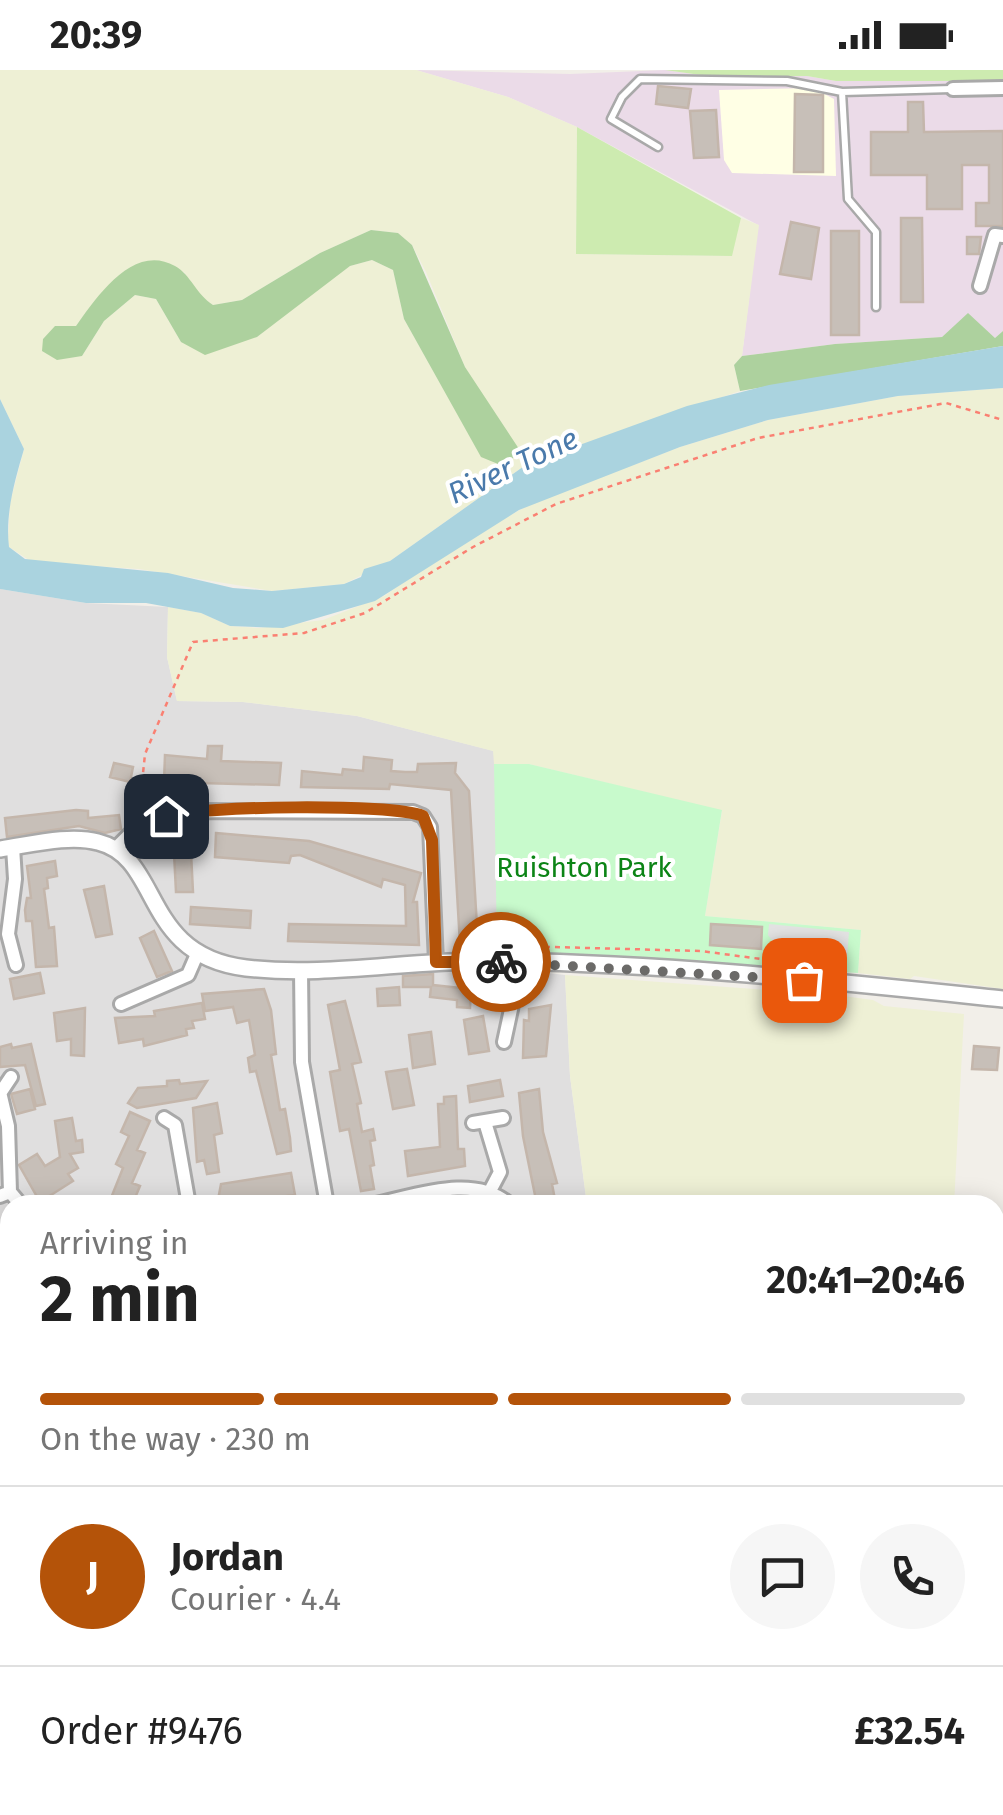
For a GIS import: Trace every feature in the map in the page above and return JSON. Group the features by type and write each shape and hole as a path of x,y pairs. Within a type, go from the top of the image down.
{"street":[{"path":"953,88 1003,88"},
{"path":"980,286 995,235 1003,236"},
{"path":"115,849 140,824 186,811 395,810 423,816 432,840 436,962"},
{"path":"18,955 8,916 15,879 6,848 78,841 115,849 132,864 164,924 198,952 243,968 301,970 436,962 518,962 762,976 1003,1000"},
{"path":"121,1004 188,975 198,952"},
{"path":"504,1042 518,962"},
{"path":"301,970 302,1062 325,1195"},
{"path":"5,1194 8,1126 0,1092 11,1077"},
{"path":"490,1191 500,1172 479,1123 503,1118"},
{"path":"173,1119 187,1195"},
{"path":"427,1195 466,1188 496,1195"}],"lane":[{"path":"658,146 610,120 622,97 640,80 787,80 842,92 953,88"},
{"path":"842,92 848,199 876,232 876,307"}],"path":[{"path":"140,824 144,754 164,702 176,689 193,642 304,634 365,613 473,547 582,493 768,436 946,403 1003,420"},
{"path":"518,962 516,945 700,951 762,960"}],"shaded area":[{"path":"0,70 416,70 508,97 577,127 576,254 731,256 741,218 759,225 742,356 734,365 740,391 527,464 390,561 344,584 272,591 139,569 32,562 9,547 10,503 24,449 0,399","holes":["371,230 398,233 412,245 426,272 465,367 486,404 481,456 404,319 393,270 372,260 350,266 257,337 181,342 156,299 135,295 104,321 82,356 43,339 55,327 76,326 89,308 184,272 195,293 213,305 242,300 320,253"]},
{"path":"416,70 570,74 665,70 715,77 807,76 836,81 1003,81 1003,331 995,338 968,314 942,337 835,344 742,356 758,225 577,127 508,97"},
{"path":"813,88 834,99 836,176 732,173 724,160 719,90"},
{"path":"1003,388 1003,989 914,976 910,979 858,973 861,930 705,916 722,811 529,764 494,764 493,751 357,716 243,702 177,701 167,657 168,607 201,613 230,626 258,628 323,620 384,596 471,536 533,503 680,447 768,420 898,396"},
{"path":"0,589 86,603 168,607 167,657 177,701 243,702 357,716 494,751 500,918 497,967 565,975 570,1076 586,1195 0,1195"},
{"path":"769,924 849,932 846,970 779,962 780,951 768,935"},
{"path":"565,975 835,995 873,1000 884,1006 964,1014 955,1195 586,1195 570,1076"}],"green space":[{"path":"665,70 1003,70 1003,81 836,81 807,76 715,77"},
{"path":"577,127 741,218 732,256 576,254"},
{"path":"371,230 398,233 412,245 465,367 521,452 503,466 481,457 404,319 393,270 372,260 350,266 257,337 205,355 181,342 156,299 135,295 104,321 82,356 57,360 42,351 43,339 55,326 76,326 117,276 145,261 175,266 213,305 242,300 320,253"},
{"path":"968,313 995,338 1003,331 1003,346 740,391 734,365 742,356 835,344 942,337"},
{"name":"Ruishton Park","path":"494,764 529,764 722,810 705,916 861,930 858,973 497,950"}],"water":[{"path":"1003,346 1003,388 898,396 768,420 680,447 519,510 375,601 283,628 230,626 201,613 146,603 86,603 0,589 0,399 24,449 8,534 9,547 25,559 168,573 233,588 272,591 344,584 361,577 364,569 390,561 527,464 687,406 769,385"}],"building":[{"path":"658,86 691,89 688,108 656,104"},
{"path":"795,94 823,95 823,172 794,172"},
{"path":"908,102 923,102 924,132 1003,131 1003,226 976,226 976,203 989,203 989,165 962,165 962,209 927,209 927,175 871,175 871,132 908,132"},
{"path":"716,110 719,157 694,158 690,111"},
{"path":"901,218 922,218 923,302 901,302"},
{"path":"791,222 819,228 811,279 780,274"},
{"path":"831,231 859,231 859,335 831,335"},
{"path":"967,237 981,237 979,254 967,254"},
{"path":"208,746 222,746 221,761 281,763 279,785 164,782 165,755 207,759"},
{"path":"364,757 392,760 391,771 405,772 417,772 418,764 456,763 455,773 469,791 478,944 460,944 451,790 390,784 389,789 301,787 302,771 342,775 343,769 363,771"},
{"path":"114,763 133,767 130,782 110,777"},
{"path":"144,780 160,780 161,808 144,808"},
{"path":"88,811 88,818 119,815 121,829 105,833 79,826 7,837 5,818"},
{"path":"173,833 190,833 193,892 176,892"},
{"path":"216,833 309,841 421,873 413,902 417,902 419,945 288,941 289,924 406,926 405,885 383,879 381,887 300,855 291,856 289,863 215,857"},
{"path":"55,861 57,876 47,878 48,888 44,889 49,928 54,927 57,966 36,967 32,921 26,921 25,910 27,898 31,898 27,866"},
{"path":"104,886 112,934 96,937 84,890"},
{"path":"191,907 251,911 250,928 190,924"},
{"path":"711,924 762,927 761,949 710,945"},
{"path":"154,931 172,971 157,977 140,938"},
{"path":"40,973 44,993 14,999 10,979"},
{"path":"433,974 433,985 471,989 470,1008 457,1007 457,1000 430,997 431,987 403,987 403,976"},
{"path":"474,974 502,976 501,990 473,993"},
{"path":"399,987 400,1005 378,1006 377,989"},
{"path":"264,989 271,1010 276,1054 271,1055 280,1110 285,1109 290,1138 291,1151 277,1154 256,1071 250,1072 248,1058 255,1055 249,1020 237,1023 233,1007 205,1011 202,994"},
{"path":"345,1001 361,1062 352,1064 361,1103 357,1104 362,1132 373,1129 375,1140 370,1141 374,1189 361,1191 349,1129 340,1131 330,1072 340,1070 328,1005"},
{"path":"202,1003 205,1019 192,1021 194,1028 186,1029 187,1035 144,1046 143,1039 119,1043 115,1018 155,1016 154,1011"},
{"path":"551,1005 546,1056 523,1058 524,1020 529,1021 529,1009"},
{"path":"85,1008 84,1056 71,1055 71,1039 57,1041 54,1013"},
{"path":"483,1016 489,1051 469,1054 464,1020"},
{"path":"431,1032 435,1064 413,1068 409,1035"},
{"path":"11,1044 12,1048 31,1044 45,1104 36,1106 25,1065 0,1067 0,1047"},
{"path":"974,1046 999,1048 997,1070 972,1069"},
{"path":"407,1069 414,1105 393,1109 386,1072"},
{"path":"179,1080 180,1084 207,1081 196,1098 137,1108 128,1103 138,1088 167,1086 167,1081"},
{"path":"500,1080 503,1096 470,1102 468,1086"},
{"path":"30,1089 35,1109 17,1114 11,1094"},
{"path":"539,1089 543,1132 557,1183 552,1184 554,1195 535,1195 519,1093"},
{"path":"456,1096 458,1149 464,1149 465,1166 408,1176 405,1151 440,1147 438,1104 444,1104 444,1097"},
{"path":"217,1103 222,1133 214,1135 219,1172 207,1174 204,1160 197,1162 193,1108"},
{"path":"130,1112 150,1121 137,1150 145,1153 132,1183 140,1186 136,1195 112,1195 123,1168 116,1164 129,1136 121,1132"},
{"path":"72,1118 76,1141 82,1140 83,1152 70,1154 78,1168 68,1174 73,1181 51,1195 36,1195 19,1165 37,1154 45,1166 60,1157 55,1121"},
{"path":"291,1173 295,1195 219,1195 221,1184"}],"way so far":[{"path":"501,962 804,980"}],"route":[{"path":"166,816 186,811 274,808 395,810 423,816 432,840 436,962 501,962"}],"water label":[{"name":"River Tone","path":"513,466"}]}
